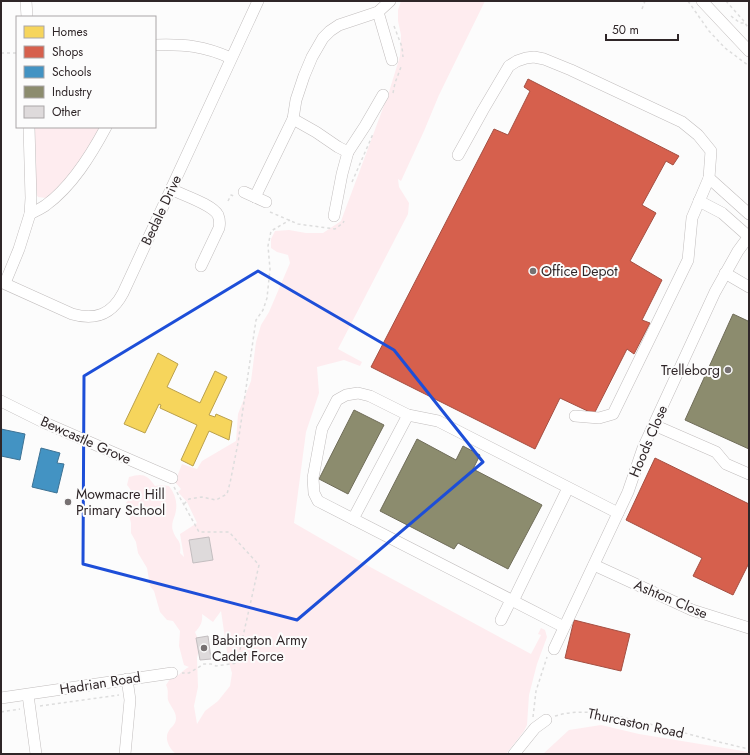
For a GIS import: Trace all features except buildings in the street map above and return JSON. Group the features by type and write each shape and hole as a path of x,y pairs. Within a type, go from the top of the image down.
{"street":[{"path":"26,1 27,16"},
{"name":"Bedale Drive","path":"3,282 76,316 88,318 106,313 116,305 258,1"},
{"path":"255,197 293,118 296,100 312,57 324,38 330,31 339,25 378,12 390,1"},
{"path":"702,1 749,51"},
{"path":"378,12 392,60"},
{"path":"156,45 191,45 214,50 232,58"},
{"path":"458,155 510,66 517,61 534,57 544,59 571,70 682,122 698,135 711,151 709,178 692,218 688,260 612,414 599,418 575,416"},
{"path":"334,216 348,152 383,95"},
{"path":"293,118 348,152"},
{"path":"3,282 19,249 30,214 29,128"},
{"path":"30,214 45,206 62,192 81,168 105,128"},
{"path":"709,178 749,214"},
{"path":"171,190 210,208 218,216 220,222 219,228 201,266"},
{"path":"244,192 266,202"},
{"path":"699,201 714,200 727,208 749,228"},
{"path":"699,201 722,212 749,237"},
{"name":"Hoods Close","path":"554,650 628,492 643,448 715,292 738,251 749,237"},
{"path":"725,273 749,287"},
{"path":"564,627 318,500 314,493 313,478 322,429 337,400 346,395 358,393 370,396 408,415 438,421 618,513"},
{"name":"Bewcastle Grove","path":"1,401 43,422 172,478"},
{"path":"353,519 408,415"},
{"path":"654,425 716,452 726,464 749,474"},
{"path":"501,620 568,488"},
{"name":"Ashton Close","path":"594,565 692,610 749,628"},
{"name":"Hadrian Road","path":"1,698 172,673"},
{"path":"125,754 130,700 128,679"},
{"path":"28,695 36,754"},
{"path":"514,754 535,728 546,720"}],"path":[{"path":"642,8 645,1"},
{"path":"688,1 708,31 726,48 749,66"},
{"path":"726,1 749,29"},
{"path":"731,16 740,23 744,23"},
{"path":"1,53 16,53"},
{"path":"184,504 189,499 202,497 216,500 227,494 238,443 256,320 263,310 267,298 270,269 267,250 270,231 290,220"},
{"path":"172,478 172,484 199,532 229,532 259,565 237,663 216,666 204,664 189,673 172,673"},
{"path":"535,728 533,720 536,691 548,654 554,650"},
{"path":"1,712 129,694"},
{"name":"Thurcaston Road","path":"546,720 566,713 579,712 608,715 749,749"}],"highlighted area":[{"path":"258,271 394,350 483,462 297,620 83,564 84,376"}],"shaded area":[{"path":"401,1 485,1 439,95 401,181 398,179 399,187 409,203 408,214 338,349 362,362 360,366 344,360 317,367 319,393 306,432 294,523 372,568 531,654 541,635 538,634 541,628 545,630 547,637 537,664 529,695 527,725 506,754 176,754 169,746 167,739 168,732 175,723 176,718 168,700 166,685 170,679 189,667 184,665 179,646 180,631 173,621 167,620 160,612 154,591 150,586 147,568 138,553 136,542 131,533 131,523 126,503 131,494 131,490 127,485 129,477 141,475 147,477 155,486 169,486 175,496 176,503 176,511 172,523 172,529 180,545 180,553 184,557 180,534 197,523 187,502 178,492 181,489 175,482 182,464 197,469 202,461 236,441 238,414 251,381 256,342 261,325 269,312 290,263 288,255 277,252 271,248 271,239 275,231 289,230 306,233 323,233 341,221 389,92 400,56 401,35 398,21 398,10","holes":["221,611 228,659 232,673 230,686 218,701 205,711 197,724 194,706 198,687 197,658 199,649 198,639 195,632 201,624 202,614 213,622"]},
{"path":"35,128 102,128 72,173 49,197 38,197 36,194"},
{"path":"601,725 639,734 749,752 749,754 543,754 569,730"}],"place":[{"name":"Office Depot","path":"533,271"},
{"name":"Trelleborg","path":"728,370"},
{"name":"Mowmacre Hill Primary School","path":"68,502"},
{"name":"Babington Army Cadet Force","path":"204,648"}]}
